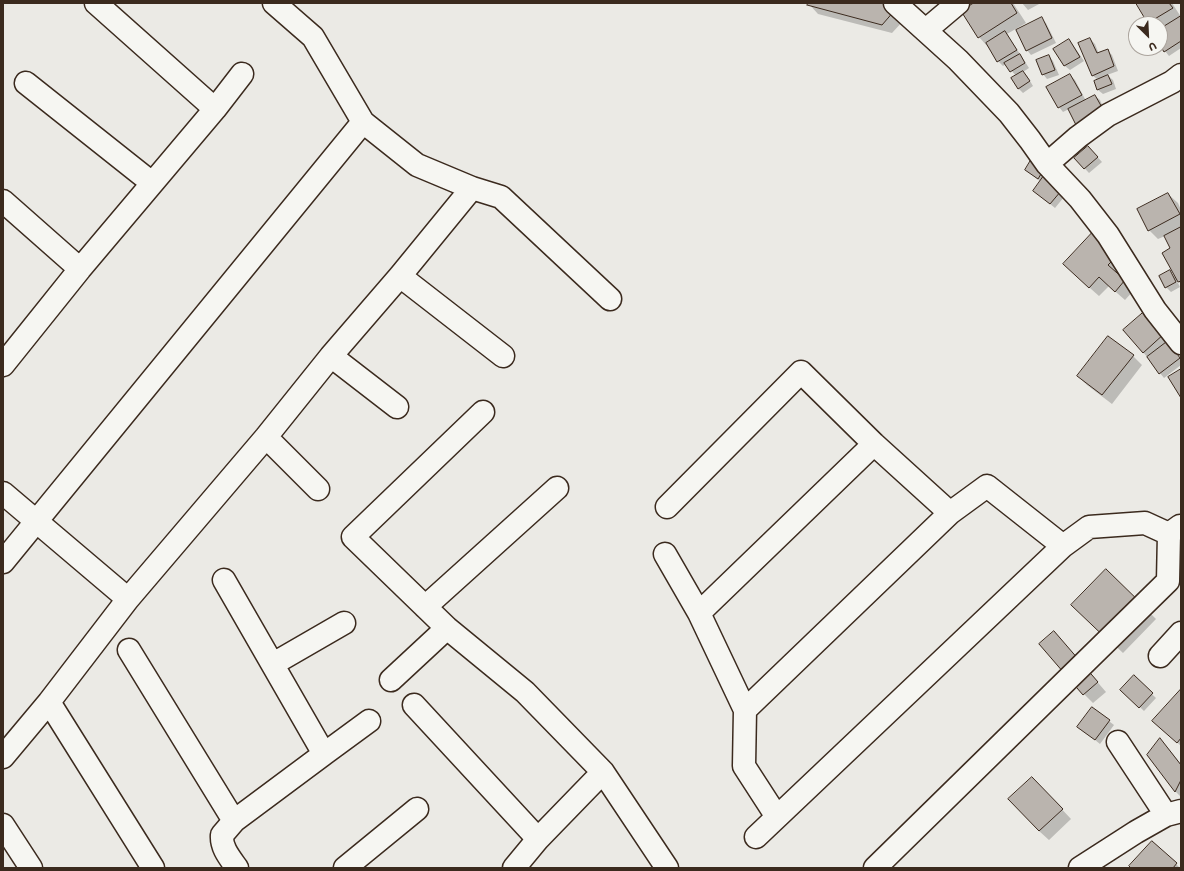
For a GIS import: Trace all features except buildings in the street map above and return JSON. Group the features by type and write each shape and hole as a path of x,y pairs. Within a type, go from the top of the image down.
{"street":[{"path":"96,3 215,109"},
{"path":"274,3 313,37 363,122 416,165 472,188 501,197 610,299"},
{"path":"896,3 958,60 1009,113 1047,164 1080,199 1108,235 1155,310 1181,343"},
{"path":"926,30 958,3"},
{"path":"3,365 80,268 215,109 242,74"},
{"path":"1047,164 1078,137 1108,115 1172,82 1181,75"},
{"path":"26,83 152,182"},
{"path":"3,562 363,122"},
{"path":"3,757 49,702 128,599 266,437 331,356 400,276 472,188"},
{"path":"3,201 80,268"},
{"path":"400,276 503,356"},
{"path":"331,356 397,407"},
{"path":"667,507 801,372 874,444 950,513"},
{"path":"483,412 353,537 447,628 526,692 603,772 664,867"},
{"path":"266,437 318,489"},
{"path":"699,613 874,444"},
{"path":"745,710 950,513 987,486 1062,546"},
{"path":"425,607 557,488"},
{"path":"3,493 128,599"},
{"path":"756,837 1062,546 1089,527 1145,523 1175,530 1168,580 875,868"},
{"path":"665,554 699,613 745,710 744,766 778,817"},
{"path":"224,580 324,754"},
{"path":"273,664 344,623"},
{"path":"391,680 447,628"},
{"path":"1160,656 1181,633"},
{"path":"129,650 234,821"},
{"path":"49,702 153,868"},
{"path":"414,705 538,839"},
{"path":"238,868 227,854 222,837 234,821 369,720"},
{"path":"1080,868 1136,832 1173,813 1118,742"},
{"path":"514,868 538,839 603,772"},
{"path":"345,868 417,809"},
{"path":"3,825 31,868"}]}
